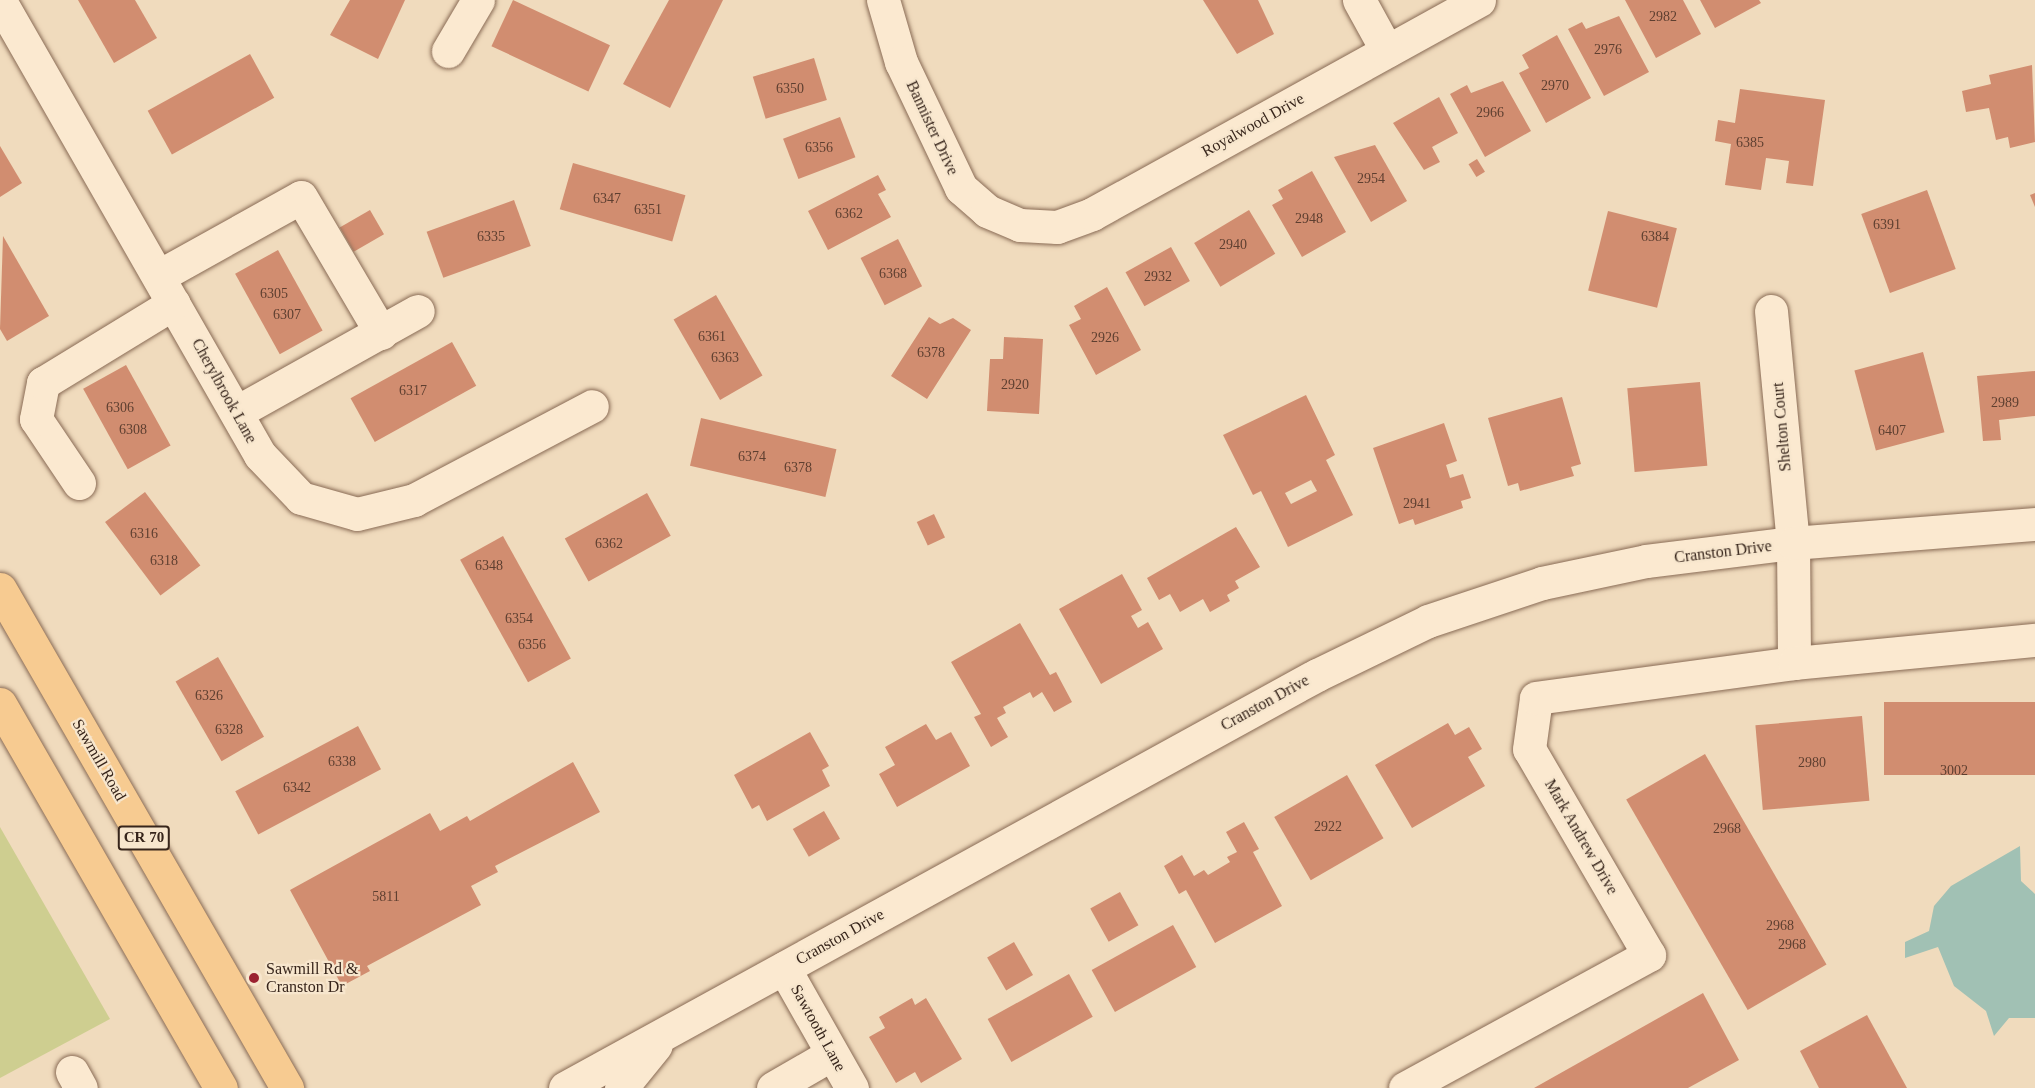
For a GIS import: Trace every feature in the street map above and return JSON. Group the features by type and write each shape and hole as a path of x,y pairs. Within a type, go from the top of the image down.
{"main road":[{"name":"Sawmill Road","path":"0,589 287,1088"},
{"path":"0,704 221,1088"}],"street":[{"name":"Cherylbrook Lane","path":"0,0 261,455 301,498 357,514 414,500 592,406"},
{"path":"448,51 478,0"},
{"name":"Bannister Drive","path":"883,0 901,62 961,188 987,212 1020,225"},
{"path":"1359,0 1387,51"},
{"name":"Royalwood Drive","path":"1020,225 1057,227 1092,214 1479,0"},
{"path":"79,483 36,419 43,383 166,290 301,196 381,333"},
{"path":"237,412 418,311"},
{"name":"Shelton Court","path":"1771,311 1793,543"},
{"name":"Cranston Drive","path":"565,1088 1317,675 1428,621 1595,570 1793,543 2035,524"},
{"path":"1793,543 1794,663"},
{"name":"Mark Andrew Drive","path":"1405,1088 1649,955 1529,749 1536,698 1794,663 2035,640"},
{"name":"Sawtooth Lane","path":"784,968 852,1088"},
{"path":"621,1088 679,1025"},
{"path":"773,1088 832,1054"}],"green space":[{"path":"0,827 110,1019 0,1078"}],"shaded area":[{"path":"2020,846 2021,881 2035,894 2035,1018 2009,1018 1994,1036 1986,1011 1954,986 1938,947 1905,958 1905,942 1929,931 1934,906 1951,886"}],"building":[{"path":"78,0 135,0 157,38 114,63"},
{"path":"350,0 405,0 378,59 330,35"},
{"path":"513,0 610,45 588,91 491,46"},
{"path":"669,0 723,0 670,108 623,84"},
{"path":"1203,0 1258,0 1274,34 1237,54"},
{"path":"1625,0 1683,0 1701,34 1656,58"},
{"path":"1700,0 1759,0 1761,3 1715,28"},
{"path":"1619,16 1649,72 1604,96 1568,29 1582,22 1586,29"},
{"path":"1557,35 1591,98 1546,123 1519,73 1529,68 1522,55"},
{"path":"250,54 274,98 172,154 148,111"},
{"path":"814,58 827,100 766,119 753,77"},
{"path":"2032,65 2035,142 2010,148 2008,137 1996,140 1989,108 1966,112 1962,91 1991,84 1989,75"},
{"path":"1503,81 1531,131 1485,157 1450,94 1467,85 1471,93"},
{"path":"1740,89 1825,100 1813,186 1786,183 1789,161 1766,158 1761,190 1725,185 1731,144 1715,141 1718,120 1735,123"},
{"path":"1439,97 1458,133 1432,147 1440,162 1424,170 1393,123"},
{"path":"840,117 855,157 798,179 783,139"},
{"path":"1375,145 1407,201 1371,222 1334,157"},
{"path":"0,146 22,183 0,197"},
{"path":"1477,159 1485,172 1476,177 1469,164"},
{"path":"573,163 685,195 672,241 560,209"},
{"path":"1312,171 1346,232 1302,257 1272,205 1283,199 1278,190"},
{"path":"878,175 886,190 878,194 891,217 828,250 808,211"},
{"path":"1927,190 1956,269 1890,293 1861,214"},
{"path":"2035,193 2035,207 2030,195"},
{"path":"514,200 531,246 443,278 427,232"},
{"path":"370,210 384,234 354,252 340,228"},
{"path":"1249,210 1275,254 1220,287 1194,243"},
{"path":"1608,211 1677,228 1657,308 1588,291"},
{"path":"3,236 49,316 7,341 0,329"},
{"path":"898,239 922,286 885,305 861,258"},
{"path":"1171,247 1190,281 1144,306 1126,272"},
{"path":"278,250 323,330 280,354 235,274"},
{"path":"1107,287 1141,350 1096,375 1069,325 1081,319 1074,306"},
{"path":"716,295 763,376 720,400 674,320"},
{"path":"929,317 940,324 953,318 971,330 927,399 891,376"},
{"path":"1004,337 1043,339 1039,414 987,411 990,359 1003,359"},
{"path":"452,342 476,386 375,442 351,398"},
{"path":"1923,352 1944,432 1876,451 1854,370"},
{"path":"126,365 171,445 128,469 83,389"},
{"path":"2035,371 2035,416 1999,420 2001,440 1983,441 1977,376"},
{"path":"1700,382 1707,466 1635,472 1627,388"},
{"path":"1306,395 1335,455 1326,460 1353,515 1288,547 1261,491 1253,495 1223,435","holes":["1311,480 1317,491 1291,504 1285,493"]},
{"path":"1562,397 1581,464 1571,467 1574,476 1520,491 1518,483 1508,486 1488,418"},
{"path":"701,418 836,449 825,497 690,466"},
{"path":"1444,423 1457,461 1446,465 1450,478 1463,474 1471,498 1461,501 1463,508 1415,525 1413,519 1399,524 1373,448"},
{"path":"145,492 200,565 160,596 105,522"},
{"path":"647,493 671,536 589,581 565,539"},
{"path":"934,514 945,538 928,546 917,522"},
{"path":"1236,527 1260,567 1235,581 1239,588 1227,595 1230,601 1210,612 1203,599 1180,612 1170,594 1159,600 1147,578"},
{"path":"503,536 571,658 528,682 460,560"},
{"path":"1122,574 1142,610 1131,616 1138,628 1148,622 1163,649 1101,684 1059,609"},
{"path":"1020,623 1050,675 1056,672 1072,702 1054,712 1042,692 1033,698 1030,692 1003,707 1006,713 997,718 1008,737 991,747 974,717 981,714 951,662"},
{"path":"218,657 264,737 222,761 176,682"},
{"path":"1884,702 2035,702 2035,775 1884,775"},
{"path":"1862,716 1869,801 1763,810 1755,725"},
{"path":"1448,723 1455,735 1469,727 1482,749 1468,757 1485,786 1412,828 1375,765"},
{"path":"926,724 936,740 951,732 970,766 897,807 879,774 895,765 885,747"},
{"path":"358,726 381,769 258,835 235,791"},
{"path":"810,732 829,766 822,770 830,786 767,821 759,805 752,809 734,775"},
{"path":"1705,754 1826,964 1748,1010 1626,800"},
{"path":"573,762 600,812 495,866 498,872 471,886 481,905 367,966 370,971 342,986 290,890 430,813 440,831 467,816 470,821"},
{"path":"1347,775 1384,838 1311,880 1274,817"},
{"path":"824,811 840,839 809,857 793,829"},
{"path":"1244,822 1259,849 1253,852 1282,906 1215,943 1186,890 1179,894 1164,866 1182,855 1194,876 1204,870 1208,875 1230,862 1227,857 1237,852 1226,832"},
{"path":"1120,892 1138,925 1109,942 1090,908"},
{"path":"1173,925 1196,967 1115,1012 1092,970"},
{"path":"1014,942 1033,975 1006,990 987,958"},
{"path":"1069,974 1093,1017 1011,1062 988,1019"},
{"path":"1703,993 1739,1060 1688,1088 1534,1088"},
{"path":"912,998 915,1005 926,998 962,1059 921,1083 915,1072 896,1083 869,1037 885,1028 879,1017"},
{"path":"1867,1015 1907,1088 1819,1088 1800,1051"}],"place":[{"name":"Sawmill Rd & Cranston Dr","path":"254,978"}]}
